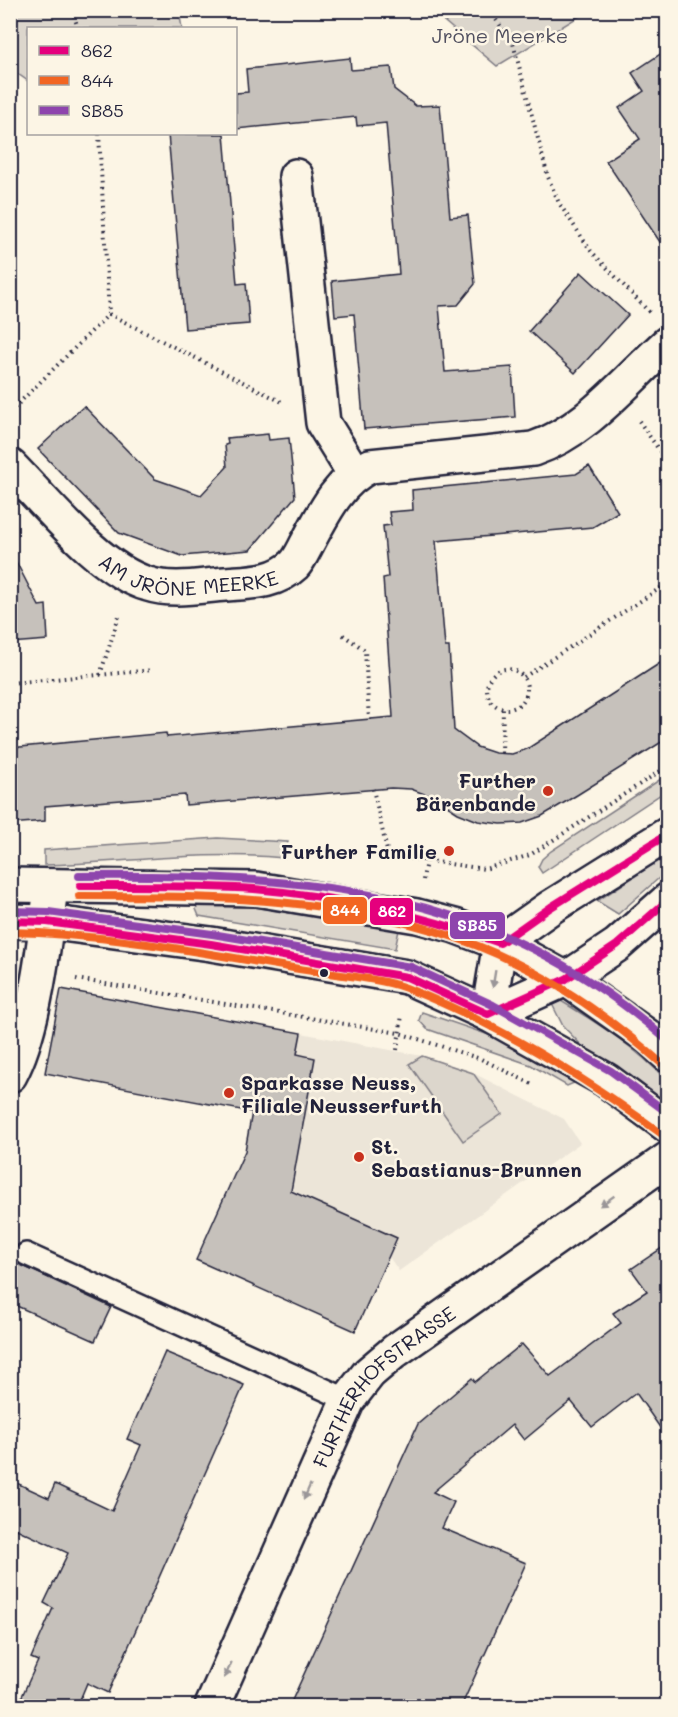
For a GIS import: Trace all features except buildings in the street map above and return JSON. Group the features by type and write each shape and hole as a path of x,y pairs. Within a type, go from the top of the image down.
{"street":[{"path":"296,176 324,423 354,473 370,466 533,449 555,442 576,429 668,343"},
{"name":"AM JRÖNE MEERKE","path":"10,466 108,564 149,585 172,588 266,580 284,574 297,563 330,502 354,473"},
{"path":"488,1014 500,944 550,907 668,834"},
{"path":"10,885 256,889 417,916 455,926 500,944 566,979 650,1038 668,1055"},
{"path":"10,1075 27,1026 39,972 51,886"},
{"path":"488,1014 566,979 617,945 668,900"},
{"path":"10,921 47,922 211,944 407,977 488,1014 606,1080 668,1126"},
{"name":"FURTHERHOFSTRASSE","path":"212,1707 348,1400 369,1373 395,1351 668,1160"}],"lane":[{"path":"26,1254 348,1400"}],"path":[{"path":"72,10 78,27"},
{"path":"489,10 513,44 548,177 559,203 591,251 652,315"},
{"path":"10,412 109,314 99,135"},
{"path":"109,314 324,423"},
{"path":"618,389 668,463"},
{"path":"100,675 132,578"},
{"path":"524,677 668,583"},
{"path":"344,635 365,650 369,720"},
{"path":"500,669 513,669 524,677 527,690 522,702 510,709 503,709 488,697 490,677 500,669"},
{"path":"10,683 153,670"},
{"path":"502,753 503,709"},
{"path":"373,789 388,855 485,869 530,855 668,766"},
{"path":"668,953 664,971 668,976"},
{"path":"39,972 399,1033 481,1059 535,1086"}],"shaded area":[{"path":"301,1033 422,1056 409,1064 502,1114 473,1073 564,1119 580,1143 399,1271 389,1257 397,1239 242,1169 293,1178 315,1058 297,1054"}],"green space":[{"path":"10,11 179,11 182,27 27,27 27,80 11,69"},
{"name":"Jröne Meerke","path":"432,11 588,11 497,66"},
{"path":"667,775 667,790 542,873 538,867 542,859 551,851"},
{"path":"218,838 288,842 284,858 224,855 44,865 44,850"},
{"path":"667,855 667,871 618,914 597,901"},
{"path":"198,905 240,905 399,930 395,949 199,916 196,909"},
{"path":"561,1001 617,1037 655,1069 667,1081 667,1103 583,1047 563,1026 552,1004"},
{"path":"422,1012 489,1035 581,1080 567,1086 531,1065 427,1029 419,1020"},
{"path":"422,1056 473,1073 502,1114 463,1141 409,1064"}],"transit line":[{"name":"862","path":"80,886 210,887 317,896 410,915 500,943 551,907 668,834"},
{"name":"SB85","path":"79,876 240,879 317,886 391,899 463,920 533,949 601,989 668,1041"},
{"name":"844","path":"79,896 180,897 281,902 381,917 430,929 478,946 552,982 619,1028 661,1063"},
{"name":"862","path":"10,921 47,922 211,944 407,977 488,1014 566,979 617,945 668,900"},
{"name":"SB85","path":"10,911 48,912 212,934 411,967 493,1005 611,1071 668,1113"},
{"name":"844","path":"10,932 83,936 155,945 368,979 406,988 473,1018 539,1053 602,1092 662,1134"}],"place":[{"name":"Further Bärenbande","path":"548,791"},
{"name":"Further Familie","path":"449,851"},
{"name":"Sparkasse Neuss, Filiale Neusserfurth","path":"229,1093"},
{"name":"St. Sebastianus-Brunnen","path":"359,1157"}]}
